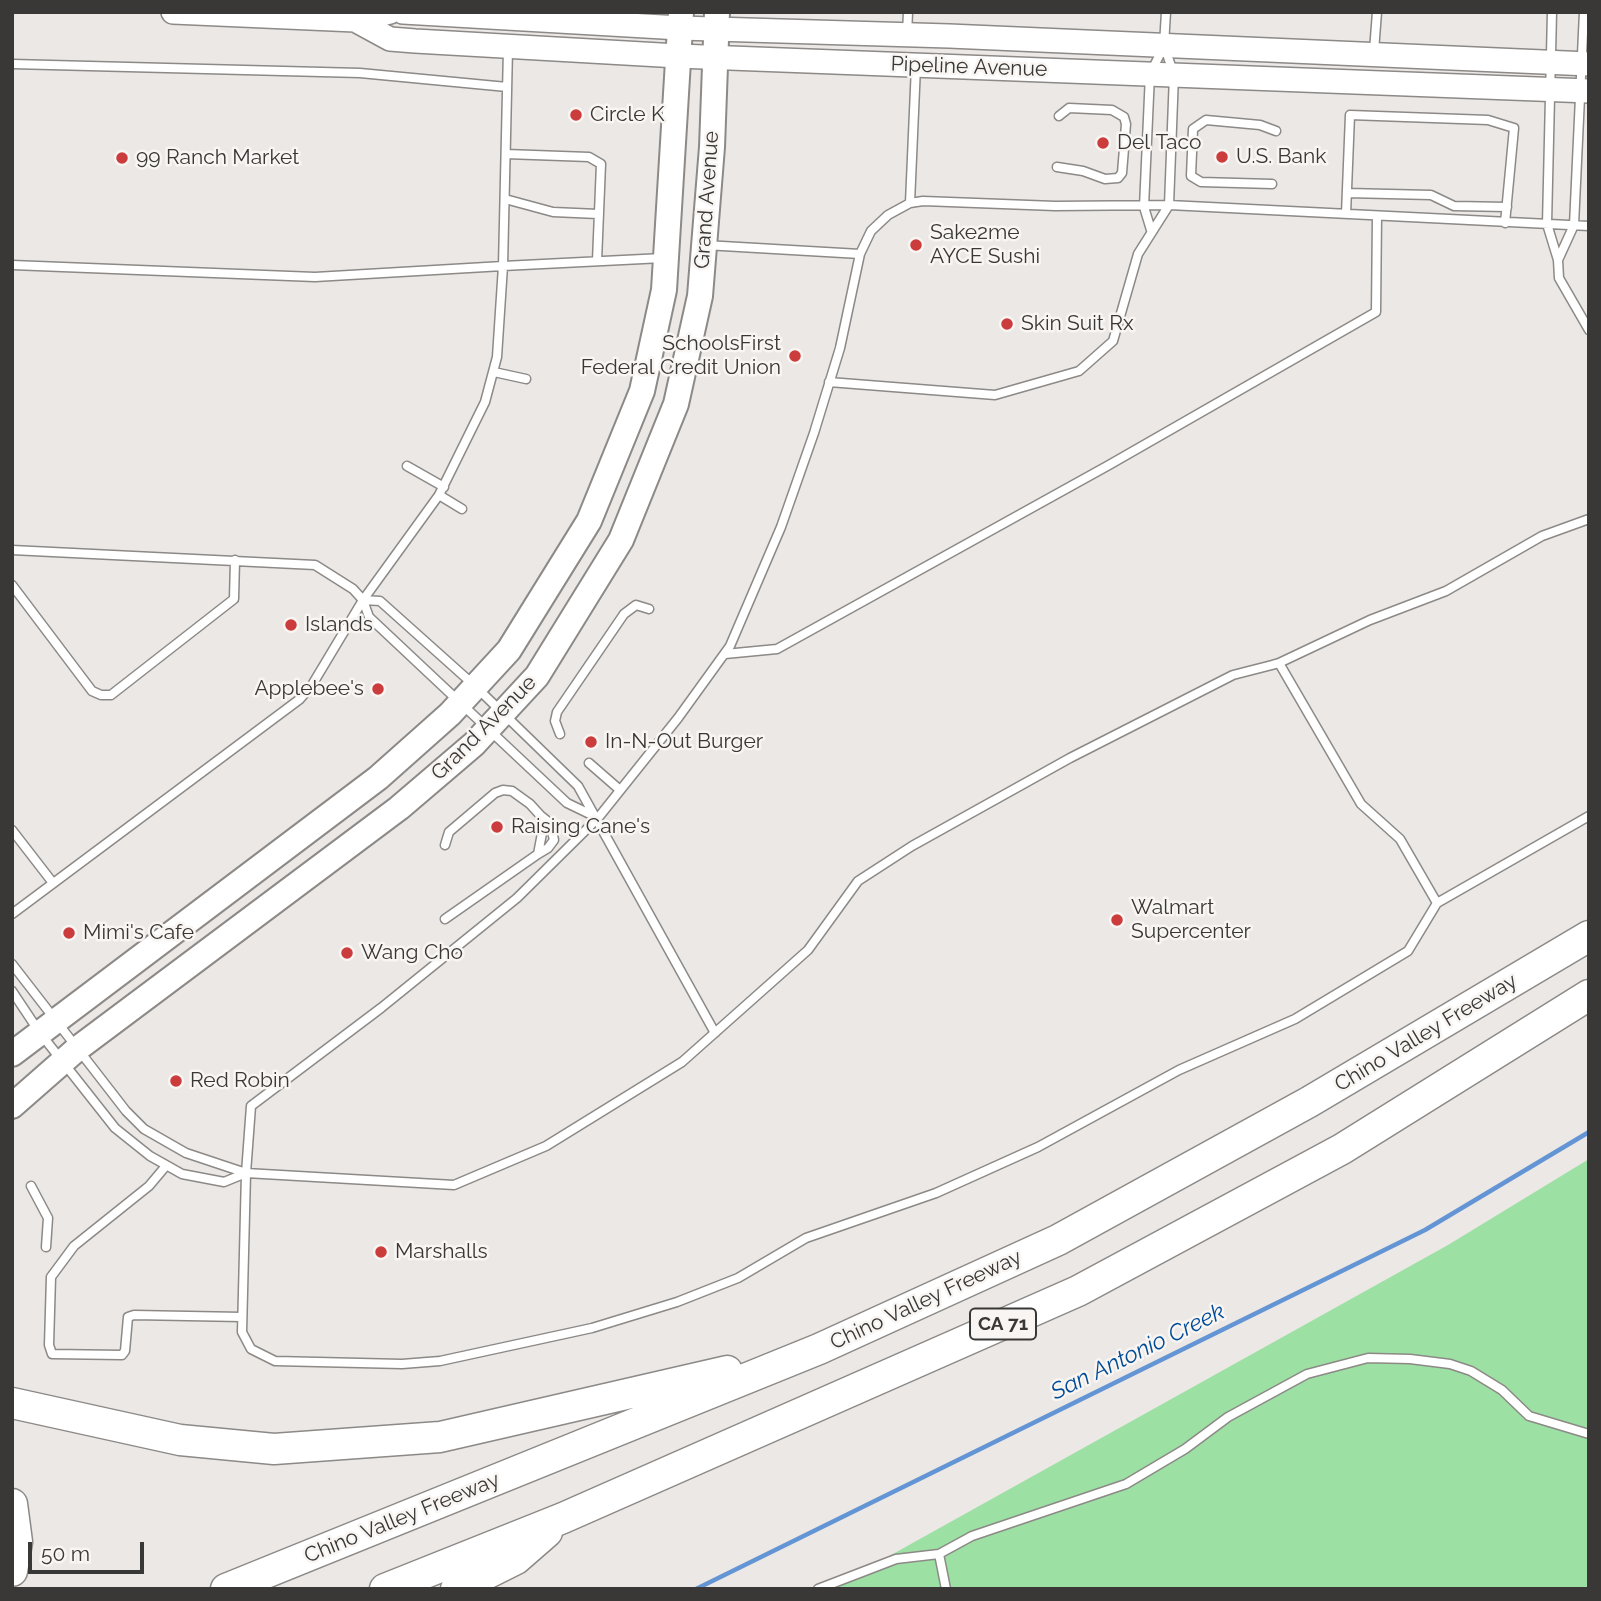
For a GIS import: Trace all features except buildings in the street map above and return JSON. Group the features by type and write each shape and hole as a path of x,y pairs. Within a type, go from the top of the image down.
{"highway":[{"name":"Chino Valley Freeway","path":"226,1589 819,1349 1058,1240 1310,1102 1589,936"},
{"name":"CA 71","path":"385,1589 563,1518 1077,1291 1342,1149 1589,995"},
{"path":"12,1403 180,1440 288,1448 440,1437 819,1349"},
{"path":"12,1504 17,1542 12,1571"},
{"path":"456,1589 516,1559 563,1518"}],"main road":[{"name":"Pipeline Avenue","path":"173,12 355,20 390,12"},
{"name":"Pipeline Avenue","path":"403,12 716,21 907,23 1164,45 1585,63"},
{"name":"Pipeline Avenue","path":"355,20 390,39 508,46 714,57 1584,91"},
{"name":"Grand Avenue","path":"12,1055 378,778 467,694 509,650 589,521 642,391 664,290 680,20"},
{"name":"Grand Avenue","path":"12,1106 69,1055 399,808 495,722 537,676 621,540 676,404 700,296 716,21"},
{"path":"1372,82 1374,54"}],"lane":[{"path":"829,382 995,395 1079,371 1113,341 1138,254 1169,205 1174,75 1164,45 1166,12"},
{"path":"1374,54 1377,12"},
{"path":"1552,12 1547,225 1558,260 1559,278 1589,329"},
{"path":"1558,260 1574,225 1584,91 1584,12"},
{"path":"1151,230 1144,207 1150,74 1164,45"},
{"path":"12,914 300,699 363,600 442,491 485,401 494,372 503,266 508,46"},
{"path":"12,64 360,73 507,87"},
{"path":"910,203 916,65"},
{"path":"1057,167 1083,171 1105,179 1118,178 1122,173 1126,124 1124,117 1112,110 1069,108 1059,116"},
{"path":"1346,214 1350,115 1488,120 1514,128 1505,223"},
{"path":"1272,184 1201,182 1191,176 1193,129 1206,120 1260,125 1276,131"},
{"path":"506,154 589,157 598,160 602,173 597,261"},
{"path":"1347,193 1431,195 1454,206 1507,207"},
{"path":"505,199 553,212 598,214"},
{"path":"1589,226 1169,205 1144,207 910,203 879,222 860,254 840,348 783,523 724,654 598,818 517,898 381,1008 251,1106 246,1173 243,1332 251,1349 275,1361 402,1364 440,1361 592,1328 677,1302 738,1278 806,1238 936,1194 986,1171 1179,1070 1295,1019 1408,951 1437,903 1589,816"},
{"path":"724,654 776,649 1109,465 1376,312 1377,216"},
{"path":"704,245 860,254"},
{"path":"12,265 315,277 667,258"},
{"path":"494,372 526,379"},
{"path":"407,466 442,491 461,509"},
{"path":"12,991 48,1027 69,1055 144,1129 186,1153 246,1173 454,1185 546,1146 682,1062 808,950 858,881 912,846 1070,758 1233,675 1279,663 1370,620 1446,591 1542,536 1589,519"},
{"path":"12,550 315,565 363,600 380,601 495,722 567,803 598,818"},
{"path":"12,585 92,691 111,695 234,599 235,560"},
{"path":"363,600 369,617 467,694 495,722 578,786 715,1033"},
{"path":"560,734 555,721 557,712 624,614 636,605 649,609"},
{"path":"1279,663 1361,804 1400,839 1437,903"},
{"path":"589,763 621,790"},
{"path":"445,845 449,832 503,790 512,791 540,815 543,828 538,854 446,919"},
{"path":"12,830 53,883"},
{"path":"12,964 48,1027 115,1128 165,1167 182,1174 223,1182 246,1173"},
{"path":"165,1167 149,1186 74,1246 51,1277 49,1345 52,1354 122,1355 125,1351 128,1317 134,1315 242,1317"},
{"path":"31,1186 48,1218 46,1247"},
{"path":"818,1589 895,1559 939,1554 972,1536 1126,1484 1185,1449 1228,1417 1307,1374 1368,1358 1410,1359 1461,1367 1502,1390 1529,1416 1589,1434"},
{"path":"939,1554 946,1589"}],"green space":[{"path":"1589,1159 1589,1589 830,1589 1448,1245"}],"waterway":[{"name":"San Antonio Creek","path":"696,1589 1425,1230 1589,1132"}],"place":[{"name":"Circle K","path":"576,115"},
{"name":"Del Taco","path":"1103,143"},
{"name":"U.S. Bank","path":"1222,157"},
{"name":"99 Ranch Market","path":"122,158"},
{"name":"Sake2me AYCE Sushi","path":"916,245"},
{"name":"Skin Suit Rx","path":"1007,324"},
{"name":"SchoolsFirst Federal Credit Union","path":"795,356"},
{"name":"Islands","path":"291,625"},
{"name":"Applebee's","path":"378,689"},
{"name":"In-N-Out Burger","path":"591,742"},
{"name":"Raising Cane's","path":"497,827"},
{"name":"Walmart Supercenter","path":"1117,920"},
{"name":"Mimi's Cafe","path":"69,933"},
{"name":"Wang Cho","path":"347,953"},
{"name":"Red Robin","path":"176,1081"},
{"name":"Marshalls","path":"381,1252"}]}
